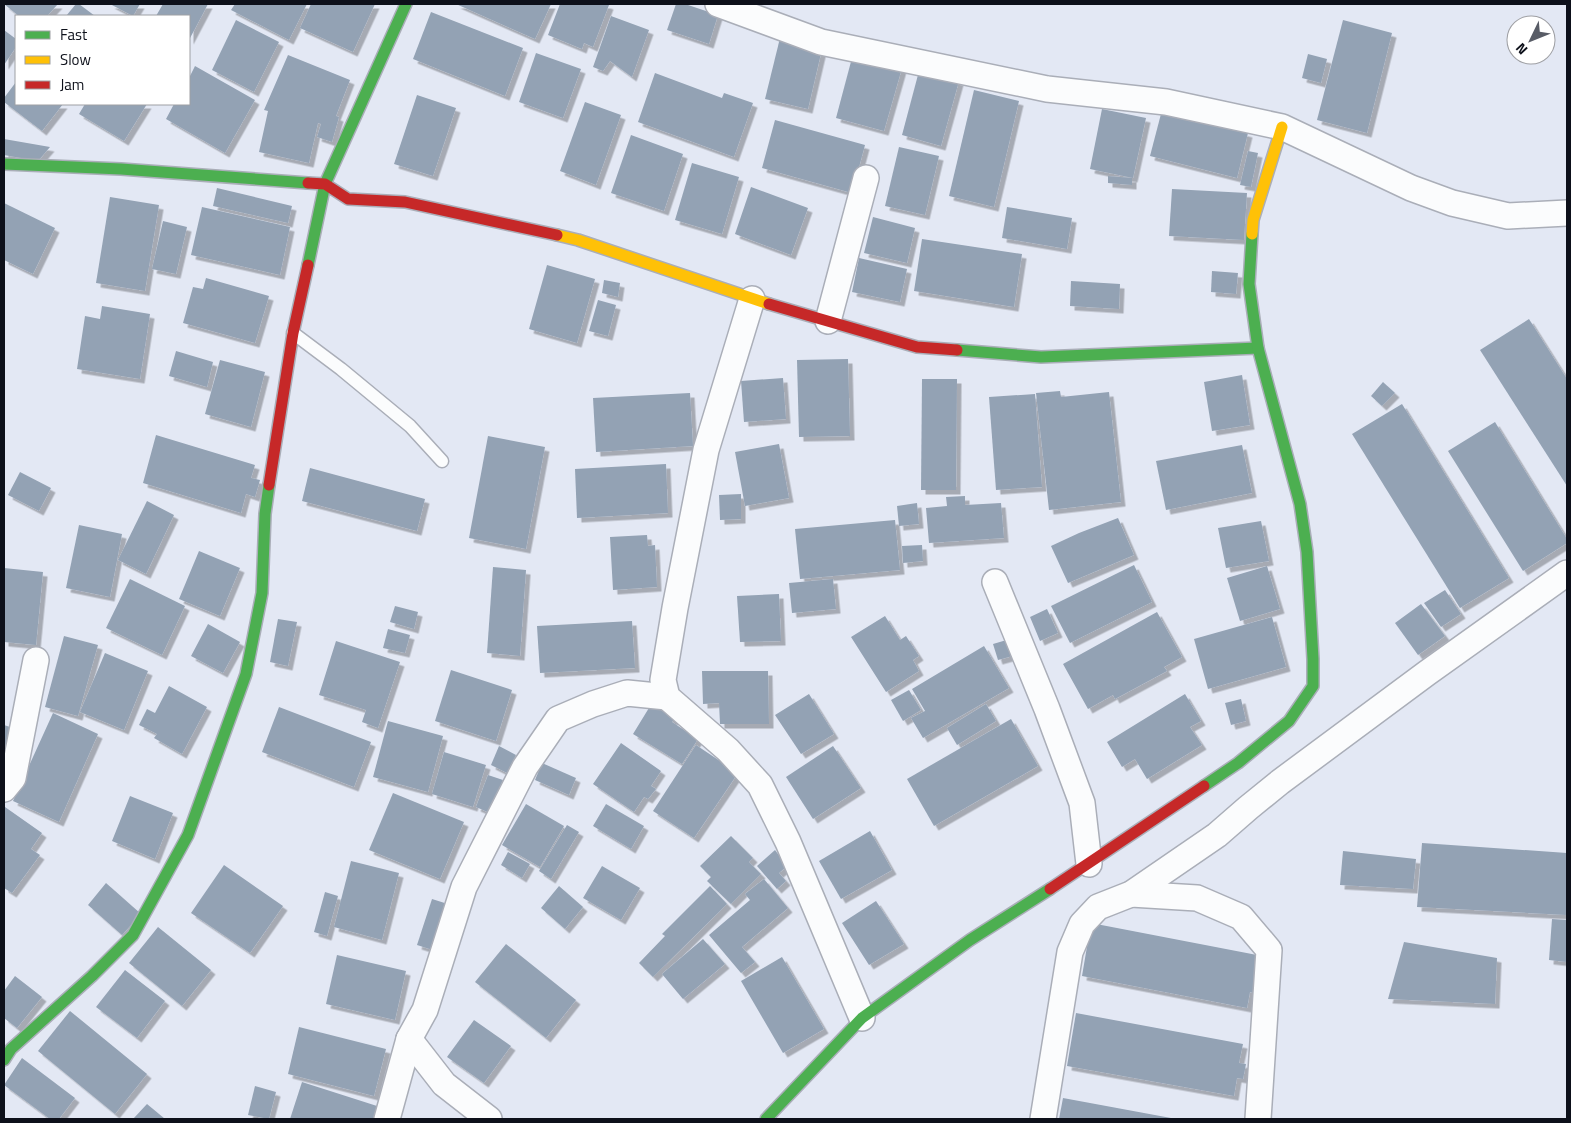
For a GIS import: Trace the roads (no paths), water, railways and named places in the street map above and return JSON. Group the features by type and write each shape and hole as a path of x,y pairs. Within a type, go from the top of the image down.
{"street":[{"path":"4,1060 11,1049 92,976 133,935 188,835 246,674 262,592 266,514 294,333 325,184 406,4"},
{"path":"725,5 821,42 1048,89 1166,102 1282,127 1412,188 1452,203 1508,216 1567,212"},
{"path":"766,1119 862,1018 970,940 1090,864 1238,763 1289,721 1313,686 1307,552 1300,504 1258,348 1249,284 1253,220 1282,127"},
{"path":"4,164 121,169 325,184 348,199 405,202 578,240 752,299 917,347 1041,357 1258,348"},
{"path":"828,322 866,178"},
{"path":"752,299 706,450 663,680 668,697 728,750 760,785 788,842 862,1018"},
{"path":"1043,1119 1070,952 1082,924 1098,907 1131,894 1217,836 1280,782 1427,672 1567,573"},
{"path":"995,582 1047,709 1082,802 1090,864"},
{"path":"4,789 13,778 36,660"},
{"path":"387,1119 409,1040 425,1010 464,887 525,767 558,719 593,704 627,693 668,697"},
{"path":"1131,894 1196,898 1241,917 1269,950 1258,1119"},
{"path":"409,1040 444,1084 489,1119"}],"lane":[{"path":"294,333 410,426 442,461"}]}
